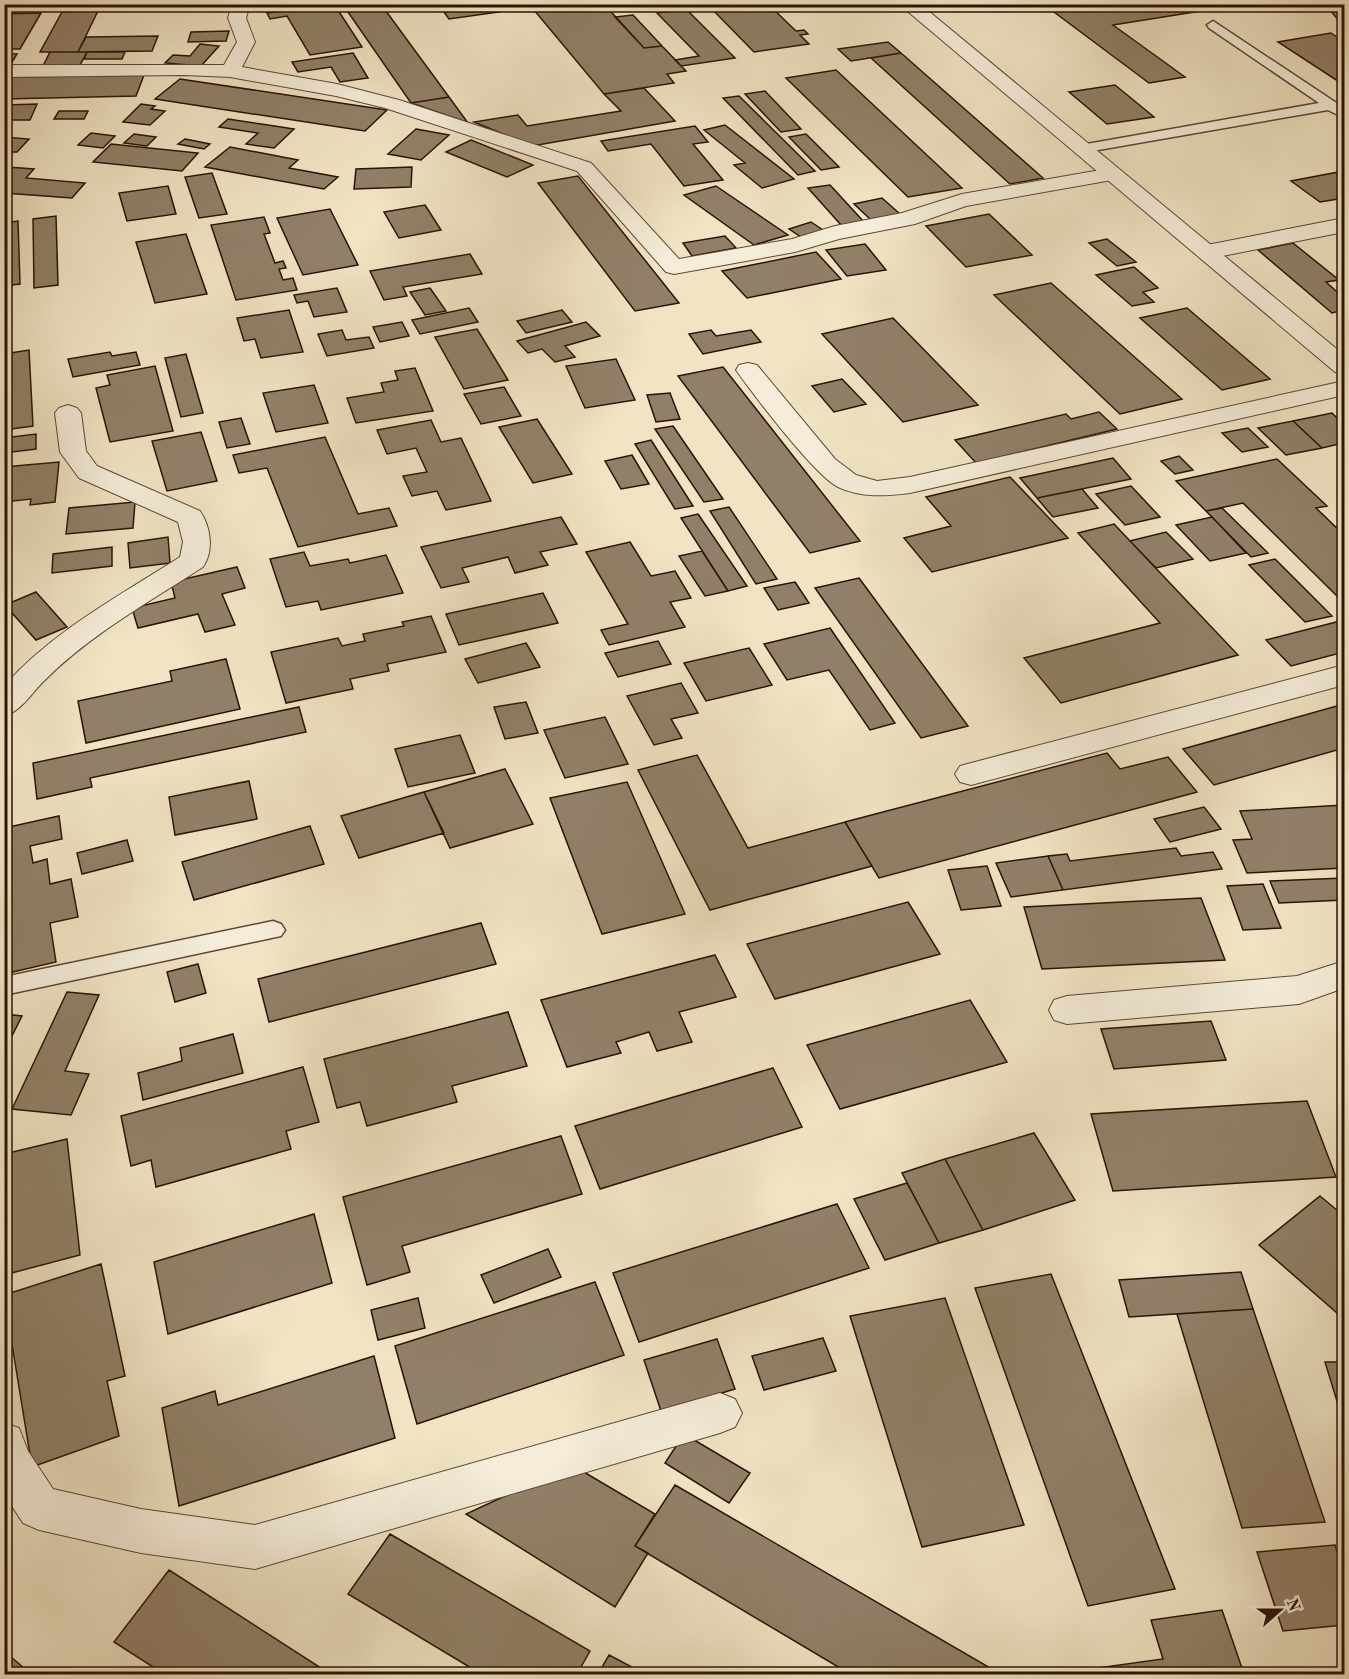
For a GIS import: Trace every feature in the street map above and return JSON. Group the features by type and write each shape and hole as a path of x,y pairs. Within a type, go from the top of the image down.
{"street":[{"path":"230,71 246,42 237,18 241,4"},
{"path":"908,4 1344,367"},
{"path":"4,71 184,69 230,71 337,90 381,101 584,167 601,183 674,267 795,245 835,233 907,219 962,200 1112,174"},
{"path":"1207,252 1344,225"},
{"path":"748,370 826,465 847,481 876,489 910,485 1344,388"},
{"path":"4,706 24,681 98,621 193,561 197,542 190,517 88,472 73,452 68,413"},
{"path":"971,774 1344,675"},
{"path":"1066,1010 1299,990 1344,974"},
{"path":"4,1443 7,1458 39,1508 141,1531 255,1547 720,1413"}],"lane":[{"path":"1213,25 1344,114"},
{"path":"1081,149 1331,105"},
{"path":"4,986 273,930"}],"building":[{"path":"5,4 53,4 51,11 4,12"},
{"path":"108,4 151,4 149,10 106,11"},
{"path":"262,4 311,4 312,7 267,13"},
{"path":"334,4 362,47 310,55 287,16 270,19 267,13"},
{"path":"529,4 604,4 644,48 662,46 686,71 667,74 674,83 604,94"},
{"path":"707,4 768,4 796,31 804,30 808,34 800,35 809,44 754,52"},
{"path":"1025,4 1058,4 1061,9 1027,10"},
{"path":"1128,4 1222,4 1226,7 1113,25 1185,77 1149,83 1054,12 1085,7 1090,11"},
{"path":"1325,4 1344,4 1344,27"},
{"path":"494,5 499,12 449,19 444,12"},
{"path":"383,7 449,97 411,103 348,12"},
{"path":"686,9 735,58 681,66 675,60 699,56 657,13"},
{"path":"98,11 78,52 40,52 62,12"},
{"path":"41,13 20,49 4,49 4,14"},
{"path":"633,15 662,46 644,48 615,17"},
{"path":"229,31 226,41 188,42 191,32"},
{"path":"1331,33 1344,42 1344,85 1278,42"},
{"path":"158,36 152,51 78,52 86,37"},
{"path":"888,42 901,53 851,61 838,49"},
{"path":"200,44 219,46 201,66 165,63 173,55 190,56"},
{"path":"50,52 87,52 80,65 43,66"},
{"path":"87,52 125,52 122,59 84,59"},
{"path":"353,53 368,78 340,82 331,67 298,72 292,62"},
{"path":"901,53 1043,178 1010,184 871,58"},
{"path":"4,54 17,54 9,67 4,67"},
{"path":"836,70 962,188 908,197 786,78"},
{"path":"144,75 136,96 4,99 4,77"},
{"path":"180,79 387,110 365,131 155,99"},
{"path":"1115,85 1154,117 1107,124 1069,92"},
{"path":"644,88 675,121 532,146 474,122 518,115 527,126 621,111 604,94"},
{"path":"765,91 801,129 781,132 745,94"},
{"path":"739,96 815,171 798,175 723,98"},
{"path":"449,97 468,123 411,103"},
{"path":"37,104 30,120 4,120 4,105"},
{"path":"141,104 155,106 151,109 165,111 150,125 123,122"},
{"path":"59,111 88,111 84,119 54,119"},
{"path":"228,119 294,129 274,148 246,144 258,133 219,127"},
{"path":"725,125 794,179 762,188 734,165 745,163 704,130"},
{"path":"695,126 708,142 693,144 723,180 684,186 651,144 608,151 601,141"},
{"path":"416,129 449,135 421,160 388,154"},
{"path":"91,133 115,136 103,148 78,145"},
{"path":"134,134 156,137 147,146 124,143"},
{"path":"806,134 839,167 821,170 789,137"},
{"path":"4,137 29,139 17,152 4,152"},
{"path":"185,139 210,144 204,149 178,144"},
{"path":"471,140 533,165 507,177 446,152"},
{"path":"111,144 198,153 182,171 93,162"},
{"path":"230,147 298,160 289,168 338,177 324,189 205,167"},
{"path":"7,167 34,169 26,178 85,183 72,198 4,193 4,169"},
{"path":"412,167 411,187 354,189 356,169"},
{"path":"1344,171 1344,198 1320,202 1291,181"},
{"path":"212,173 227,214 199,218 185,177"},
{"path":"578,176 679,303 635,311 538,183"},
{"path":"830,185 864,222 841,225 808,188"},
{"path":"168,186 176,214 127,221 119,193"},
{"path":"716,186 788,235 754,245 684,195"},
{"path":"882,198 900,214 871,220 854,204"},
{"path":"425,205 441,230 399,238 384,212"},
{"path":"330,209 358,265 303,275 277,218"},
{"path":"989,214 1032,255 966,267 926,226"},
{"path":"56,216 58,285 34,288 33,219"},
{"path":"264,217 270,233 264,234 275,263 283,261 286,268 279,269 283,280 293,278 297,290 236,300 211,225"},
{"path":"18,221 20,284 4,286 4,223"},
{"path":"811,222 823,230 801,237 789,229"},
{"path":"186,234 207,294 155,303 136,242"},
{"path":"725,236 736,248 692,256 683,243"},
{"path":"1107,239 1136,262 1117,266 1089,243"},
{"path":"1293,243 1339,280 1326,282 1344,298 1344,310 1332,313 1258,250"},
{"path":"865,244 886,270 847,276 826,250"},
{"path":"816,252 841,279 747,298 722,271"},
{"path":"470,254 482,274 403,287 407,296 384,300 370,271"},
{"path":"1134,267 1158,288 1143,292 1154,302 1132,306 1096,275"},
{"path":"1051,283 1182,399 1120,414 994,295"},
{"path":"337,288 347,312 314,317 308,301 297,303 294,295"},
{"path":"430,288 446,311 425,315 410,292"},
{"path":"469,308 478,322 420,334 412,320"},
{"path":"1187,308 1270,379 1222,390 1140,318"},
{"path":"289,310 303,352 261,358 255,339 244,341 237,318"},
{"path":"562,310 572,322 526,333 517,321"},
{"path":"893,318 978,405 903,422 822,334"},
{"path":"402,322 409,336 380,342 373,327"},
{"path":"586,322 600,336 565,346 575,357 555,362 542,349 528,353 517,341"},
{"path":"477,329 508,380 464,389 435,337"},
{"path":"342,330 346,340 369,337 374,348 327,356 318,334"},
{"path":"711,330 716,336 751,330 761,342 703,354 689,334"},
{"path":"29,350 33,426 4,430 4,354"},
{"path":"110,352 112,356 136,352 140,365 73,377 68,359"},
{"path":"186,354 203,413 181,417 165,358"},
{"path":"616,359 635,400 585,408 566,366"},
{"path":"155,366 173,431 110,442 96,388 110,385 107,375"},
{"path":"723,367 860,541 810,553 678,376"},
{"path":"415,368 433,411 356,423 347,398 384,392 381,383 398,380 395,371"},
{"path":"842,379 866,404 834,412 812,386"},
{"path":"314,385 328,423 276,432 263,393"},
{"path":"504,387 521,416 481,424 464,394"},
{"path":"670,393 680,419 656,422 647,395"},
{"path":"1099,412 1117,429 976,463 955,440 1066,414 1071,419"},
{"path":"1332,413 1344,425 1344,443 1322,448 1293,421"},
{"path":"241,418 250,444 227,448 219,422"},
{"path":"537,419 572,474 533,483 499,427"},
{"path":"431,420 441,442 461,438 491,501 446,510 437,491 412,496 403,476 427,472 416,448 387,454 377,430"},
{"path":"1293,421 1322,448 1286,455 1258,428"},
{"path":"673,426 723,499 704,502 655,429"},
{"path":"1248,428 1268,447 1242,452 1222,433"},
{"path":"201,432 217,481 167,491 152,441"},
{"path":"36,434 36,449 4,453 4,438"},
{"path":"325,437 358,514 389,508 397,526 298,547 267,468 239,473 233,455"},
{"path":"651,440 693,506 675,509 635,444"},
{"path":"632,455 649,484 621,489 605,461"},
{"path":"1179,456 1193,470 1175,474 1161,461"},
{"path":"1113,458 1131,479 1037,498 1020,478"},
{"path":"1277,459 1327,506 1316,508 1344,535 1344,603 1243,503 1206,511 1176,481"},
{"path":"59,462 55,502 30,505 31,499 4,502 4,467"},
{"path":"1010,477 1068,538 932,572 904,538 951,526 926,497"},
{"path":"1131,486 1160,517 1125,525 1096,494"},
{"path":"1082,489 1098,508 1053,517 1037,498"},
{"path":"135,502 133,528 66,534 69,508"},
{"path":"729,507 777,579 756,584 710,511"},
{"path":"1222,508 1268,553 1251,557 1206,511"},
{"path":"698,514 747,586 728,591 681,518"},
{"path":"561,517 577,544 540,552 548,565 515,573 508,557 462,568 469,582 441,588 421,547"},
{"path":"1212,517 1246,553 1210,561 1176,525"},
{"path":"1114,524 1238,655 1061,703 1024,658 1160,623 1078,533"},
{"path":"1166,532 1193,559 1156,568 1130,541"},
{"path":"168,537 170,563 130,568 128,543"},
{"path":"630,542 651,576 675,571 691,598 670,602 685,627 609,645 601,630 628,624 586,552"},
{"path":"112,547 112,566 52,573 53,554"},
{"path":"702,551 728,591 705,596 679,556"},
{"path":"304,552 310,566 348,559 350,563 386,555 403,593 321,610 318,601 286,607 270,559"},
{"path":"1275,559 1332,616 1305,622 1249,565"},
{"path":"237,567 245,588 222,594 235,625 205,632 198,614 138,628 132,608 175,598 171,582"},
{"path":"859,578 968,726 921,738 815,588"},
{"path":"795,582 809,603 778,610 764,588"},
{"path":"36,592 67,627 36,640 5,605"},
{"path":"543,593 558,623 459,645 446,614"},
{"path":"431,616 446,652 387,664 389,671 350,679 353,689 286,703 271,652 338,638 342,646 365,641 363,634 404,626 402,622"},
{"path":"1344,620 1344,652 1291,666 1266,640"},
{"path":"830,628 895,723 870,730 829,670 787,680 764,644"},
{"path":"658,641 671,664 618,677 605,653"},
{"path":"526,643 540,667 478,683 465,659"},
{"path":"749,648 772,685 706,701 684,663"},
{"path":"226,659 240,709 86,743 78,701 172,681 170,671"},
{"path":"681,683 698,713 671,719 682,738 654,745 627,696"},
{"path":"526,702 538,733 505,739 494,707"},
{"path":"1344,704 1344,748 1214,785 1183,749"},
{"path":"299,707 306,732 90,778 92,787 37,799 33,763"},
{"path":"605,717 628,764 565,778 544,730"},
{"path":"460,735 475,773 408,787 395,749"},
{"path":"1107,753 1120,769 1168,757 1197,792 879,878 845,822"},
{"path":"697,755 748,848 845,822 872,866 710,910 638,770"},
{"path":"505,769 533,824 450,848 424,792"},
{"path":"249,781 257,819 175,835 169,797"},
{"path":"627,782 685,914 602,934 550,798"},
{"path":"424,792 444,833 359,858 341,816"},
{"path":"1344,805 1344,868 1247,873 1233,840 1252,839 1240,811"},
{"path":"1204,807 1221,829 1170,842 1154,819"},
{"path":"59,816 62,839 30,846 33,863 47,859 50,884 71,879 78,917 50,923 56,962 4,974 4,828"},
{"path":"310,826 324,864 194,900 182,862"},
{"path":"127,840 133,861 82,874 77,853"},
{"path":"1176,848 1181,856 1213,852 1222,869 1063,890 1048,856 1067,854 1070,861"},
{"path":"1048,856 1063,890 1011,897 996,863"},
{"path":"987,866 1001,906 961,910 948,870"},
{"path":"1344,878 1344,900 1279,903 1270,881"},
{"path":"1263,884 1281,928 1243,930 1227,886"},
{"path":"1201,898 1225,960 1042,969 1024,907"},
{"path":"908,902 940,954 775,999 747,944"},
{"path":"481,923 496,964 269,1022 258,979"},
{"path":"715,955 736,997 679,1012 692,1042 657,1051 649,1032 616,1042 621,1053 567,1067 541,1000"},
{"path":"198,964 206,993 175,1002 167,972"},
{"path":"67,992 99,995 65,1071 89,1074 71,1115 12,1109"},
{"path":"970,1000 1007,1062 840,1109 807,1045"},
{"path":"508,1012 527,1066 452,1086 457,1102 367,1126 360,1102 337,1108 324,1059"},
{"path":"4,1014 22,1016 4,1052"},
{"path":"1211,1021 1226,1060 1114,1069 1101,1029"},
{"path":"233,1034 243,1073 143,1100 138,1073 182,1061 180,1048"},
{"path":"303,1067 319,1122 286,1131 291,1149 156,1187 151,1160 131,1166 121,1116"},
{"path":"773,1068 802,1127 600,1189 575,1126"},
{"path":"1307,1101 1336,1177 1113,1191 1091,1114"},
{"path":"1034,1133 1075,1200 983,1230 945,1159"},
{"path":"561,1136 582,1194 402,1246 410,1272 367,1285 343,1197"},
{"path":"67,1139 80,1255 4,1275 4,1154"},
{"path":"945,1159 983,1230 939,1243 902,1173"},
{"path":"907,1183 939,1243 885,1260 854,1199"},
{"path":"1320,1196 1344,1216 1344,1319 1259,1245"},
{"path":"837,1204 869,1268 639,1342 613,1273"},
{"path":"314,1214 332,1283 168,1334 154,1262"},
{"path":"548,1249 561,1277 494,1303 481,1275"},
{"path":"101,1264 125,1376 107,1381 119,1436 32,1467 4,1295"},
{"path":"1241,1272 1253,1309 1129,1317 1119,1280"},
{"path":"1051,1274 1175,1589 1088,1606 975,1288"},
{"path":"595,1282 624,1355 417,1424 395,1346"},
{"path":"418,1298 425,1328 378,1340 371,1310"},
{"path":"945,1298 1024,1525 922,1547 850,1316"},
{"path":"1253,1309 1325,1522 1242,1528 1177,1314"},
{"path":"823,1338 836,1371 764,1390 752,1356"},
{"path":"717,1339 735,1389 661,1411 644,1360"},
{"path":"374,1356 395,1438 179,1506 162,1408 215,1391 218,1405"},
{"path":"1325,1362 1344,1362 1344,1424"},
{"path":"684,1434 750,1473 729,1503 665,1463"},
{"path":"572,1465 655,1514 635,1546 648,1553 615,1607 466,1514"},
{"path":"675,1485 992,1669 989,1674 850,1674 635,1546"},
{"path":"390,1534 590,1651 577,1674 481,1674 348,1594"},
{"path":"1335,1545 1344,1573 1344,1625 1283,1631 1257,1552"},
{"path":"169,1570 324,1670 321,1674 164,1674 114,1642"},
{"path":"1222,1610 1244,1674 1099,1674 1097,1668 1163,1659 1151,1620"},
{"path":"609,1655 645,1674 598,1674"},
{"path":"11,1657 31,1674 4,1674 4,1664"}]}
